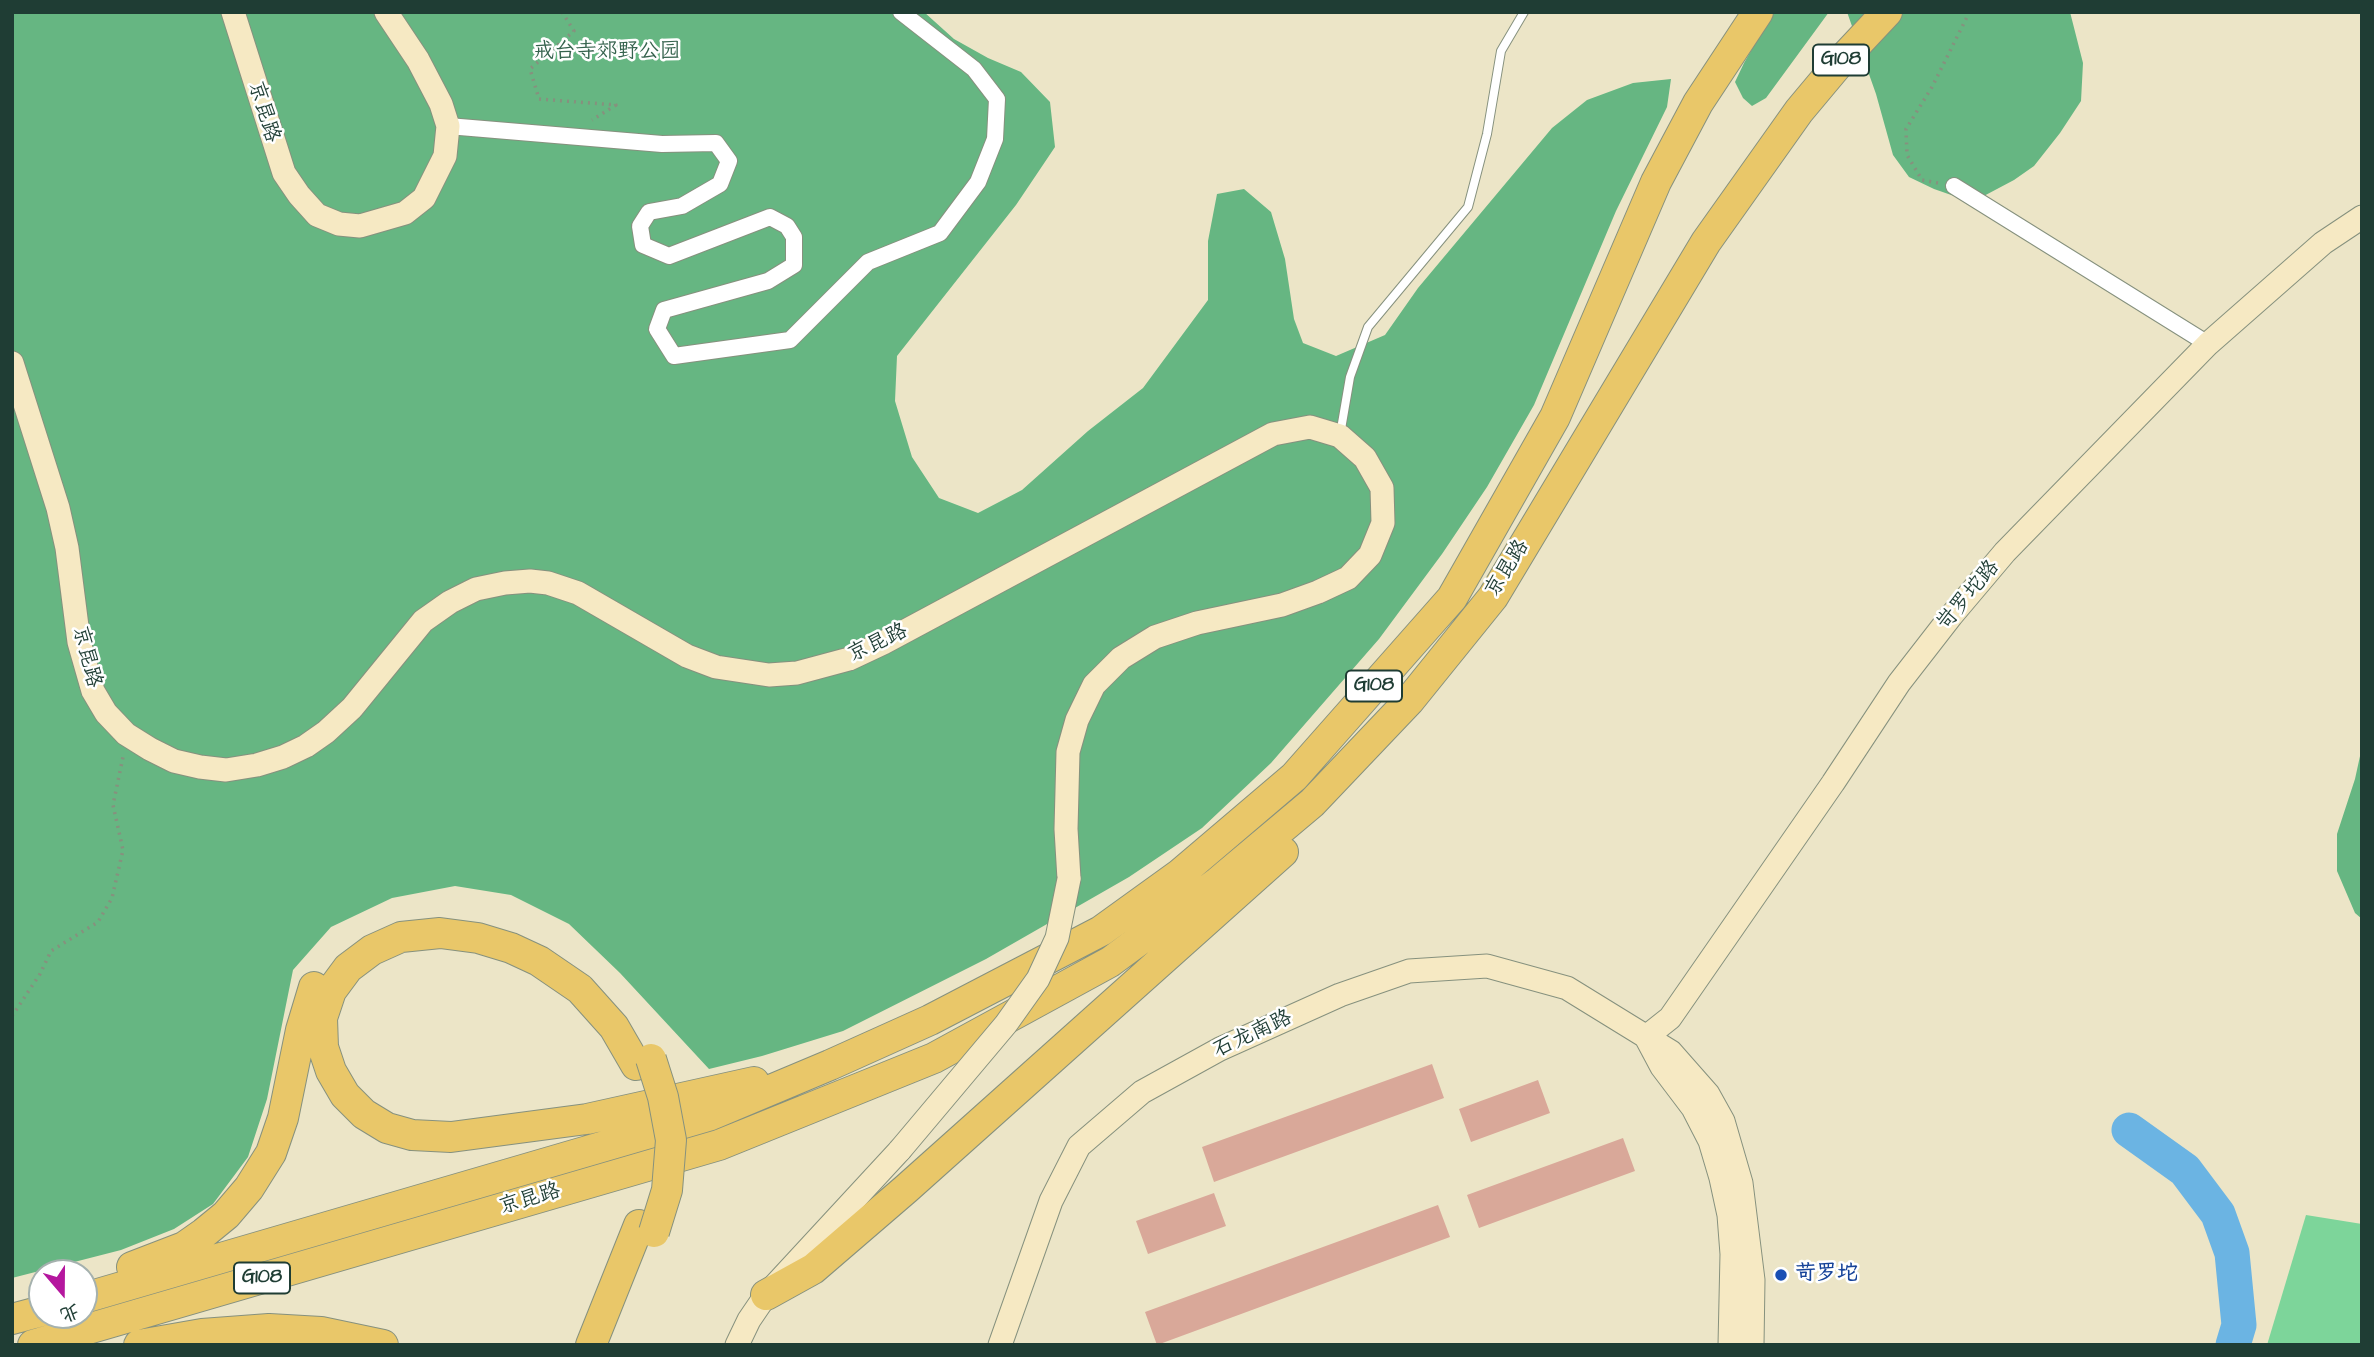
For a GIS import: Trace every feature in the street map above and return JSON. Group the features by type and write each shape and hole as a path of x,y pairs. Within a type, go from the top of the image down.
{"highway":[{"name":"京昆路","path":"98,1294 711,1115 930,1020 1101,931 1180,874 1294,777 1452,598 1555,417 1656,182 1698,103 1758,12"},
{"name":"京昆路","path":"33,1345 719,1145 934,1058 1110,962 1218,882 1312,803 1409,701 1493,597 1706,243 1799,111 1886,12"},
{"path":"766,1294 813,1269 896,1198 1324,815 1392,743 1409,701"},
{"path":"98,1281 184,1247 226,1215 249,1188 271,1153 283,1118 311,991 326,965 362,935 397,921 436,916 478,921 513,931 566,958 591,979 628,1020 643,1062"},
{"path":"591,1345 667,1190 671,1140 663,1097 643,1062 580,989 539,961 511,948 478,938 440,933 401,937 372,950 348,968 331,991 322,1017 323,1047 331,1071 345,1095 364,1114 387,1128 412,1135 451,1137 587,1119 830,1065"},
{"path":"607,1345 647,1228"},
{"path":"139,1345 202,1334 269,1329 321,1332 383,1345"}],"main road":[{"name":"京昆路","path":"233,12 284,173 317,215 339,224 360,226 405,213 424,198 446,156 447,126 441,104 418,60 386,12"},
{"name":"岢罗坨路","path":"1646,1037 1670,1018 1899,684 2005,552 2208,344 2323,243 2362,218"},
{"name":"京昆路","path":"12,363 58,508 67,548 79,642 93,691 106,713 126,734 174,761 226,770 283,757 327,732 352,708 423,621 450,602 476,589 505,583 548,583 578,593 687,656 716,667 769,675 797,673 849,659 883,643 1273,434 1310,427 1339,436 1365,458 1381,488 1383,523 1370,555 1348,578 1282,605 1197,624 1155,637 1121,658 1094,685 1077,720 1068,752 1066,830 1069,879 1057,938 1038,979 1006,1024 900,1150 766,1294"},
{"name":"石龙南路","path":"1000,1345 1051,1201 1079,1146 1142,1092 1220,1049 1340,995 1409,971 1487,965 1567,988 1671,1052 1708,1094 1723,1121 1741,1182 1753,1280 1752,1345"},
{"name":"石龙南路","path":"1646,1037 1662,1067 1693,1108 1710,1140 1721,1178 1729,1215 1732,1254 1730,1345"},
{"path":"737,1345 748,1320 766,1294"}],"street":[{"path":"447,126 662,144 716,143 729,161 720,184 682,206 649,212 640,226 643,244 669,256 770,217 787,226 794,237 794,265 768,281 664,310 657,329 674,356 790,340 868,262 940,233 978,182 995,139 997,99 975,69 901,12"},
{"path":"1954,186 2208,344"}],"lane":[{"path":"1339,436 1350,377 1368,327 1468,207 1487,134 1501,51 1524,12"}],"path":[{"path":"562,12 574,31 530,69 539,99 617,105 565,136"},
{"path":"1954,186 1922,180 1907,155 1906,129 1933,87 1967,12"},
{"path":"12,1016 40,974 51,951 98,922 112,898 123,850 113,805 126,734"}],"green space":[{"name":"戒台寺郊野公园","path":"12,12 924,12 954,39 1021,72 1050,102 1055,147 1016,205 897,356 895,401 912,457 939,498 978,513 1022,490 1088,431 1143,388 1208,300 1208,241 1217,194 1244,189 1271,212 1285,259 1294,319 1303,343 1336,356 1385,335 1418,288 1552,128 1587,100 1633,83 1671,79 1667,107 1616,211 1534,405 1487,487 1442,554 1379,639 1271,763 1202,828 1129,877 986,959 843,1031 709,1069 620,973 569,924 511,895 455,886 392,898 331,927 293,970 267,1099 248,1157 213,1204 174,1229 121,1250 86,1259 28,1259 28,1274 12,1278"},
{"path":"1773,12 1829,12 1766,98 1752,106 1743,98 1735,82"},
{"path":"1847,12 2070,12 2083,63 2081,101 2034,166 2014,180 1980,198 1957,197 1934,189 1909,177 1893,155 1876,94"},
{"path":"2362,747 2362,919 2355,913 2337,871 2337,834 2355,779"},
{"path":"2306,1215 2362,1224 2362,1345 2267,1345"}],"building":[{"path":"1432,1064 1444,1098 1214,1182 1202,1147"},
{"path":"1538,1080 1550,1113 1471,1142 1459,1109"},
{"path":"1623,1138 1635,1171 1479,1228 1467,1195"},
{"path":"1214,1193 1226,1226 1148,1254 1136,1221"},
{"path":"1438,1205 1450,1237 1157,1345 1145,1312"}],"waterway":[{"path":"2129,1130 2185,1170 2218,1214 2232,1253 2239,1325 2233,1345"}],"place":[{"name":"苛罗坨","path":"1781,1275"}]}
